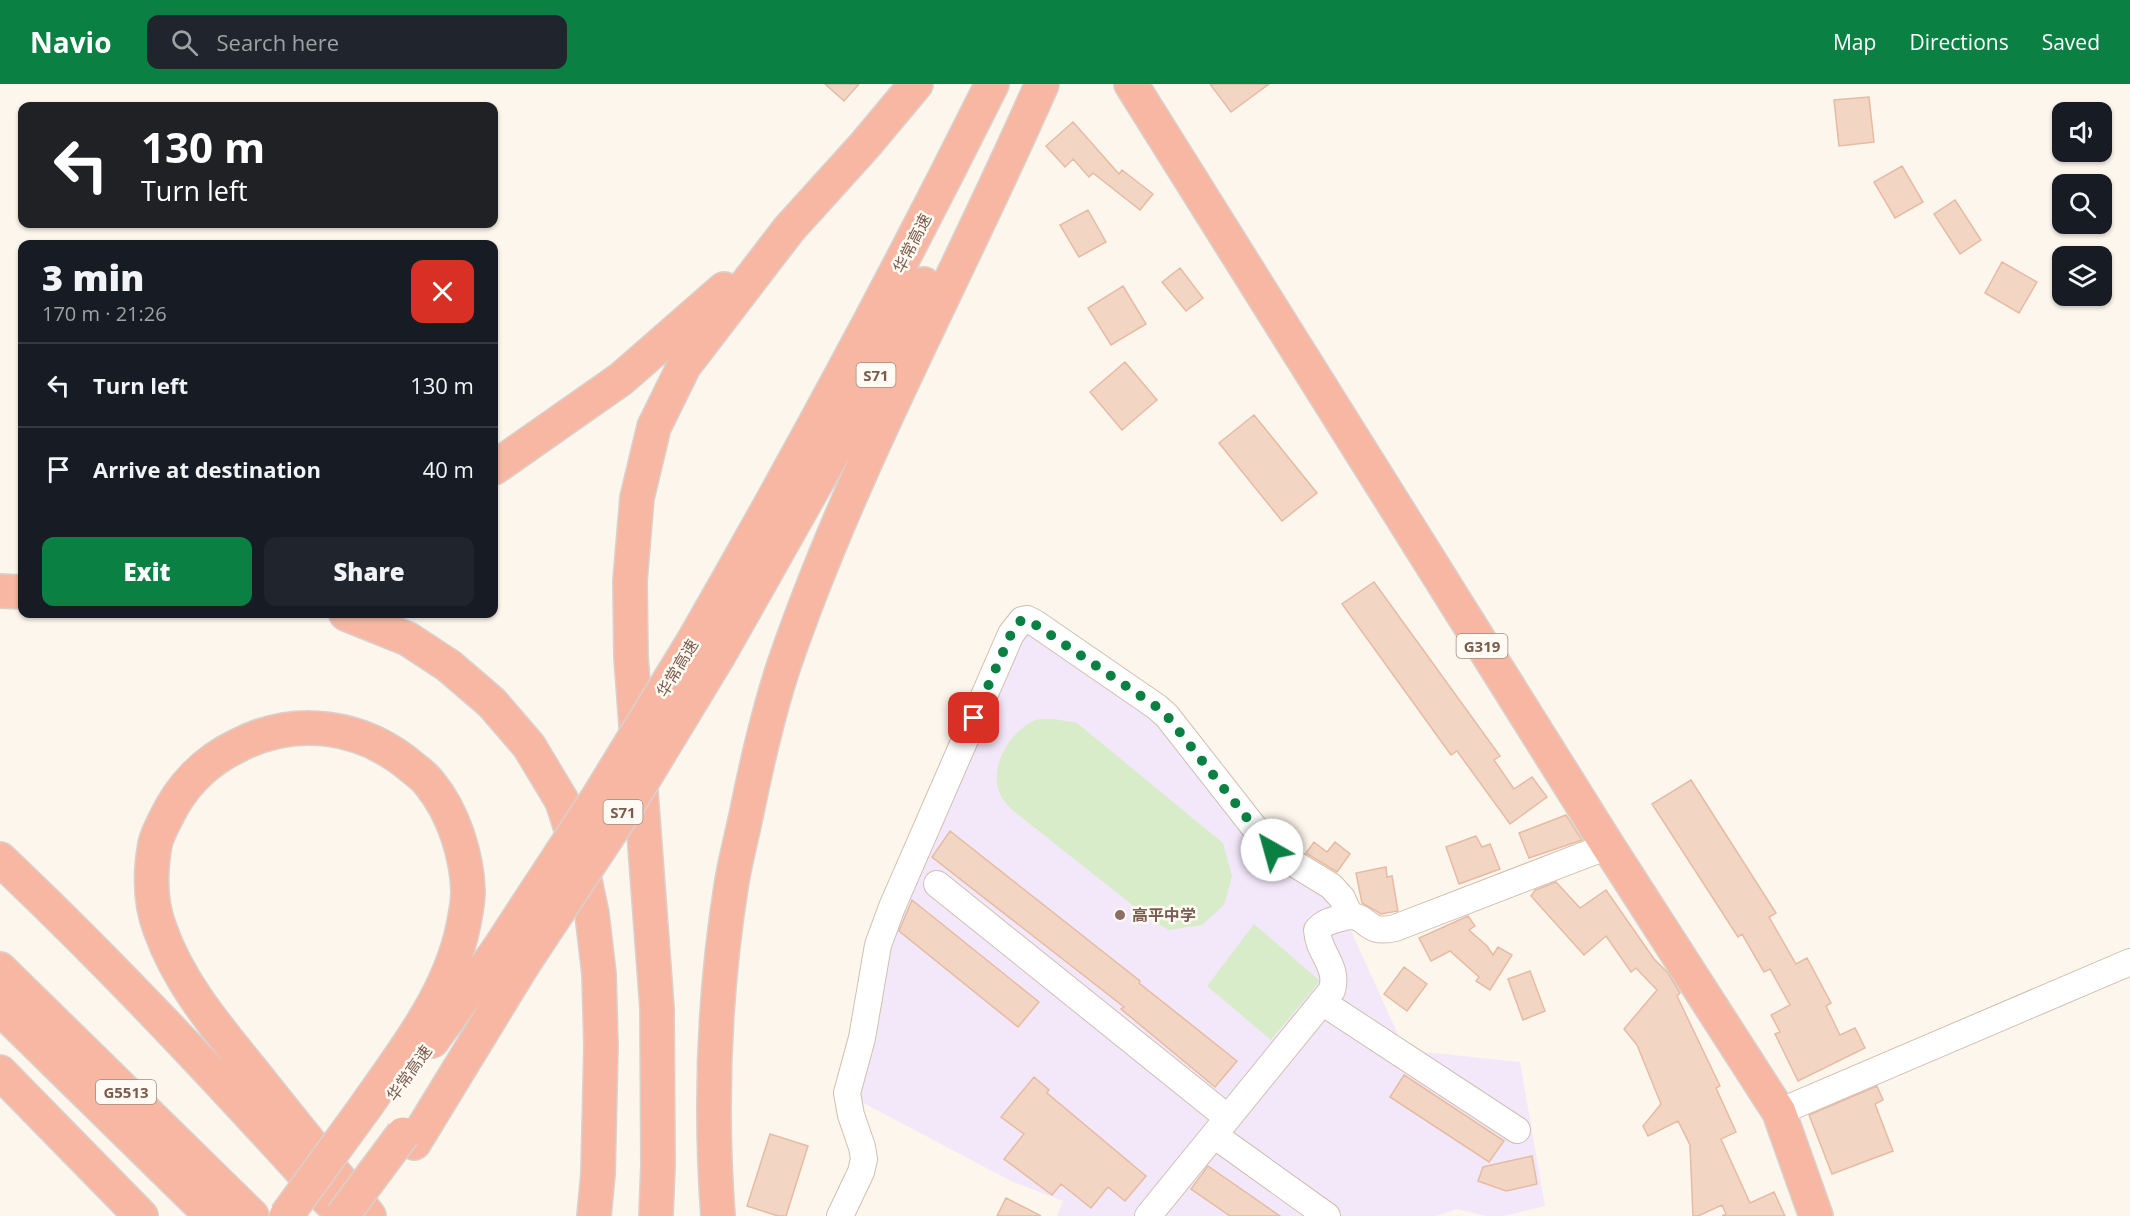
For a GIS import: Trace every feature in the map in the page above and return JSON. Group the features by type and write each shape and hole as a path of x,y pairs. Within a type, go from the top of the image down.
{"highway":[{"path":"656,1216 657,1008 631,657 630,581 637,498 654,427 684,366 789,229 865,145 916,84"},
{"name":"G319","path":"1131,84 1608,846 1779,1112 1816,1216"},
{"path":"718,1216 713,1153 718,1006 731,887 758,754 784,667 837,531 903,378 1022,89"},
{"name":"华常高速","path":"342,1216 390,1125 510,958 600,794 706,648 839,382 917,234 1022,89"},
{"path":"498,465 621,380 789,229"},
{"path":"356,618 408,639 458,673 492,703 529,746 562,801 580,857 592,914 599,974 601,1046 598,1174 594,1216"},
{"path":"361,1216 390,1125 430,1010 447,976 460,938 468,893 463,853 449,816 430,783 400,757 368,738 328,729 290,728 251,738 217,756 194,777 173,803 155,842 151,886 159,928 179,974 211,1020 369,1216"},
{"path":"0,859 63,919 230,1091 342,1216"},
{"path":"286,1216 390,1125 510,958"},
{"name":"G5513","path":"0,969 252,1216"},
{"name":"G5513","path":"0,1008 212,1216"},
{"path":"0,1072 141,1216"},
{"path":"0,1088 111,1216"},
{"name":"华常高速","path":"303,1216 390,1125"}],"street":[{"path":"840,1216 861,1172 864,1159 847,1093 862,1038 878,945 892,907 1011,634 1022,620 1027,619 1035,623 1157,707 1178,729 1272,850 1331,886 1342,898 1350,916"},
{"path":"1148,1216 1332,990 1335,980 1333,972 1317,938 1317,930 1323,923 1350,916 1358,918 1371,928 1383,931 1395,928 1608,846"},
{"path":"937,884 1327,1216"},
{"path":"1779,1112 2130,962"},
{"path":"1322,1002 1517,1130"}],"shaded area":[{"name":"高平中学","path":"1021,624 1168,722 1269,852 1334,893 1405,1050 1520,1062 1545,1206 1504,1216 1486,1216 1457,1209 1436,1216 1057,1216 1063,1201 1011,1181 854,1098 886,937"}],"green space":[{"path":"1039,719 1077,723 1223,843 1232,876 1224,905 1202,925 1169,930 1150,919 1011,809 1004,800 997,784 997,774 999,763 1008,744 1031,722"},
{"path":"1254,924 1320,981 1271,1040 1207,986"}],"building":[{"path":"825,84 859,84 844,101"},
{"path":"1210,84 1269,84 1231,112"},
{"path":"1869,97 1874,142 1839,146 1834,100"},
{"path":"1073,122 1119,174 1122,170 1153,194 1140,210 1093,173 1089,177 1073,159 1065,167 1046,146"},
{"path":"1902,166 1923,202 1895,218 1874,182"},
{"path":"1955,200 1981,240 1960,254 1934,214"},
{"path":"1088,210 1106,242 1079,257 1060,225"},
{"path":"2002,262 2037,282 2019,313 1985,293"},
{"path":"1180,268 1203,298 1186,311 1162,282"},
{"path":"1123,286 1146,324 1111,345 1088,308"},
{"path":"1125,362 1157,400 1122,430 1090,392"},
{"path":"1254,415 1317,493 1282,521 1219,443"},
{"path":"1374,582 1500,756 1494,760 1514,789 1532,777 1547,797 1510,824 1457,751 1451,755 1342,604"},
{"path":"1691,780 1776,913 1769,917 1796,964 1807,958 1831,1003 1826,1006 1840,1035 1855,1028 1865,1048 1798,1081 1775,1034 1780,1032 1771,1015 1790,1005 1770,969 1764,972 1742,934 1738,937 1652,804"},
{"path":"1566,815 1582,840 1529,858 1519,833"},
{"path":"950,831 1237,1061 1215,1087 1121,1009 1124,1007 932,857"},
{"path":"1476,836 1482,847 1490,844 1500,869 1459,884 1446,847"},
{"path":"1314,842 1327,852 1335,842 1350,854 1337,872 1306,853"},
{"path":"1386,867 1387,877 1392,876 1398,911 1381,914 1362,903 1356,873"},
{"path":"1556,882 1580,908 1606,890 1654,959 1668,973 1680,993 1677,996 1720,1086 1716,1088 1736,1132 1721,1139 1750,1203 1774,1192 1785,1216 1722,1216 1726,1214 1722,1205 1693,1216 1690,1145 1678,1121 1648,1136 1643,1126 1661,1104 1637,1045 1624,1029 1657,990 1636,968 1631,972 1606,936 1584,955 1531,896 1535,890"},
{"path":"912,900 1039,1002 1018,1027 899,931"},
{"path":"1468,916 1475,926 1469,930 1487,946 1493,955 1498,947 1512,955 1490,990 1476,981 1479,977 1450,951 1431,961 1419,938"},
{"path":"1404,967 1427,984 1407,1011 1384,994"},
{"path":"1530,971 1545,1011 1523,1020 1508,979"},
{"path":"1404,1075 1504,1141 1489,1162 1390,1097"},
{"path":"1034,1077 1049,1090 1047,1093 1146,1176 1125,1201 1108,1187 1091,1208 1061,1184 1052,1195 1004,1159 1024,1134 1001,1117"},
{"path":"1877,1086 1883,1100 1875,1104 1893,1151 1832,1174 1809,1115"},
{"path":"770,1134 808,1146 786,1216 778,1216 747,1206"},
{"path":"1532,1156 1537,1184 1506,1191 1478,1181 1483,1167"},
{"path":"1208,1166 1280,1216 1230,1216 1191,1189"},
{"path":"1006,1198 1041,1216 997,1216"}],"place":[{"name":"高平中学","path":"1120,915"}],"route":[{"path":"974,718 1011,634 1017,623 1027,619 1167,716 1272,850"}]}
